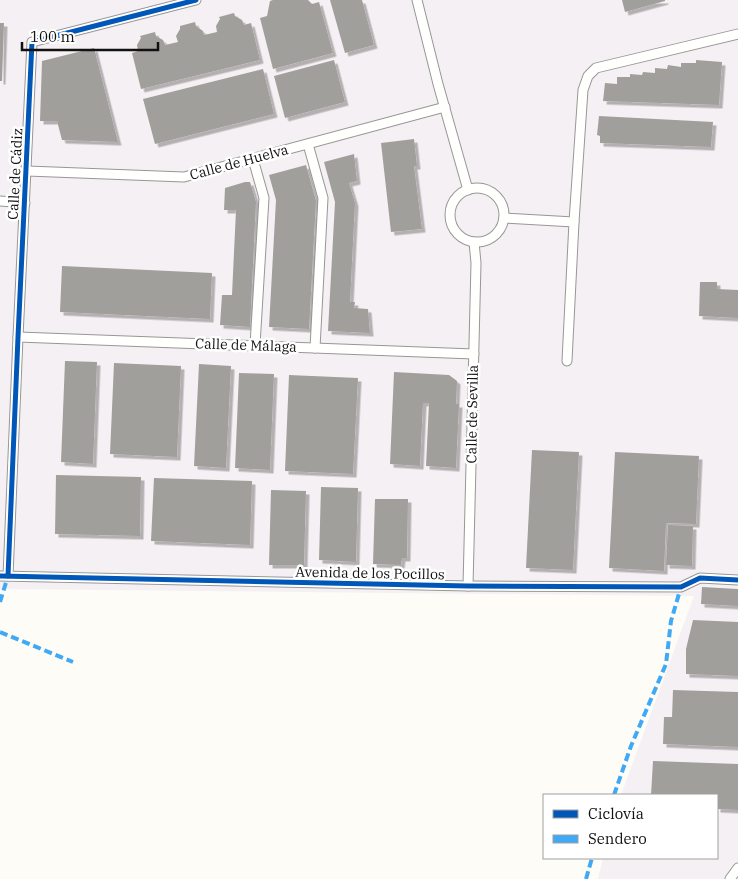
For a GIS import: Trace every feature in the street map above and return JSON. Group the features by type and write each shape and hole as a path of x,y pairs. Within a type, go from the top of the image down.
{"street":[{"name":"Calle de Cádiz","path":"4,576 27,171 32,42 196,0"},
{"path":"418,0 438,84 468,190"},
{"path":"567,361 583,90 588,76 596,68 738,34"},
{"name":"Calle de Huelva","path":"27,171 184,177 445,107"},
{"path":"308,144 322,198 315,348"},
{"path":"253,159 264,198 255,345"},
{"path":"476,188 484,189 497,197 502,204 504,218 501,227 490,239 474,242 458,234 453,227 451,210 454,201 460,194 476,188"},
{"path":"0,201 25,202"},
{"path":"504,218 574,222"},
{"name":"Calle de Sevilla","path":"468,586 476,264 474,242"},
{"name":"Calle de Málaga","path":"18,337 474,354"},
{"name":"Avenida de los Pocillos","path":"4,576 468,586 681,587 700,578 738,580"},
{"path":"730,879 738,868"}],"shaded area":[{"path":"0,0 738,0 738,879 598,879 603,859 718,859 718,794 621,794 694,596 0,589"}],"building":[{"path":"308,0 312,4 319,2 333,53 273,69 260,18 267,16 270,1"},
{"path":"330,0 362,0 374,45 345,53"},
{"path":"622,0 665,0 665,1 625,12"},
{"path":"234,13 235,16 242,20 244,25 251,23 260,60 141,89 132,53 138,51 137,45 141,38 140,36 155,32 156,36 163,40 165,45 178,42 176,36 180,26 195,22 204,35 217,32 216,26 220,19 219,17"},
{"path":"0,23 4,23 2,81 0,81"},
{"path":"94,48 118,142 62,140 57,121 40,121 42,61"},
{"path":"334,60 345,102 285,118 274,76"},
{"path":"696,60 722,62 719,105 603,101 605,83 617,84 617,77 630,77 630,74 642,75 643,72 655,73 655,68 667,69 668,65 681,67 681,63 696,63"},
{"path":"263,69 274,114 155,144 143,99"},
{"path":"599,116 713,122 711,147 600,143 600,136 597,135"},
{"path":"414,139 417,166 414,166 422,229 391,232 381,143"},
{"path":"354,154 357,181 349,183 355,203 350,302 355,302 354,308 368,309 370,333 328,331 335,202 324,162"},
{"path":"306,165 316,201 309,329 269,327 276,200 269,175"},
{"path":"250,182 256,202 250,327 220,325 222,295 232,295 236,210 224,210 225,188"},
{"path":"62,266 212,273 210,319 60,312"},
{"path":"700,282 717,282 717,289 738,290 738,318 699,316"},
{"path":"65,361 97,362 93,464 61,462"},
{"path":"114,363 181,366 177,457 110,454"},
{"path":"199,364 231,366 226,468 194,466"},
{"path":"394,372 449,375 457,381 456,404 459,404 456,468 426,466 429,403 423,403 420,466 390,464"},
{"path":"239,373 274,374 270,470 235,468"},
{"path":"289,375 358,378 353,474 285,471"},
{"path":"532,450 579,452 573,570 526,568"},
{"path":"615,452 699,456 696,524 666,523 664,571 609,568"},
{"path":"56,475 141,477 140,536 55,534"},
{"path":"154,478 252,481 250,545 151,541"},
{"path":"321,487 358,488 356,562 319,560"},
{"path":"271,490 306,491 304,565 269,565"},
{"path":"375,499 408,499 407,558 402,558 401,565 373,564"},
{"path":"668,525 693,526 692,566 666,565"},
{"path":"702,587 738,589 738,606 701,604"},
{"path":"693,620 738,622 738,676 686,674 686,649"},
{"path":"673,690 738,692 738,747 663,744 664,717 672,717"},
{"path":"653,761 738,764 738,810 718,809 718,794 651,794"}],"marked path":[{"path":"0,602 8,576"},
{"path":"614,794 631,746 666,664 671,621 681,587"},
{"path":"0,632 73,662"},
{"path":"586,879 592,859"}],"cycle path":[{"path":"8,576 32,42 196,0"},
{"path":"0,576 468,586 681,587 700,578 738,580"}]}
